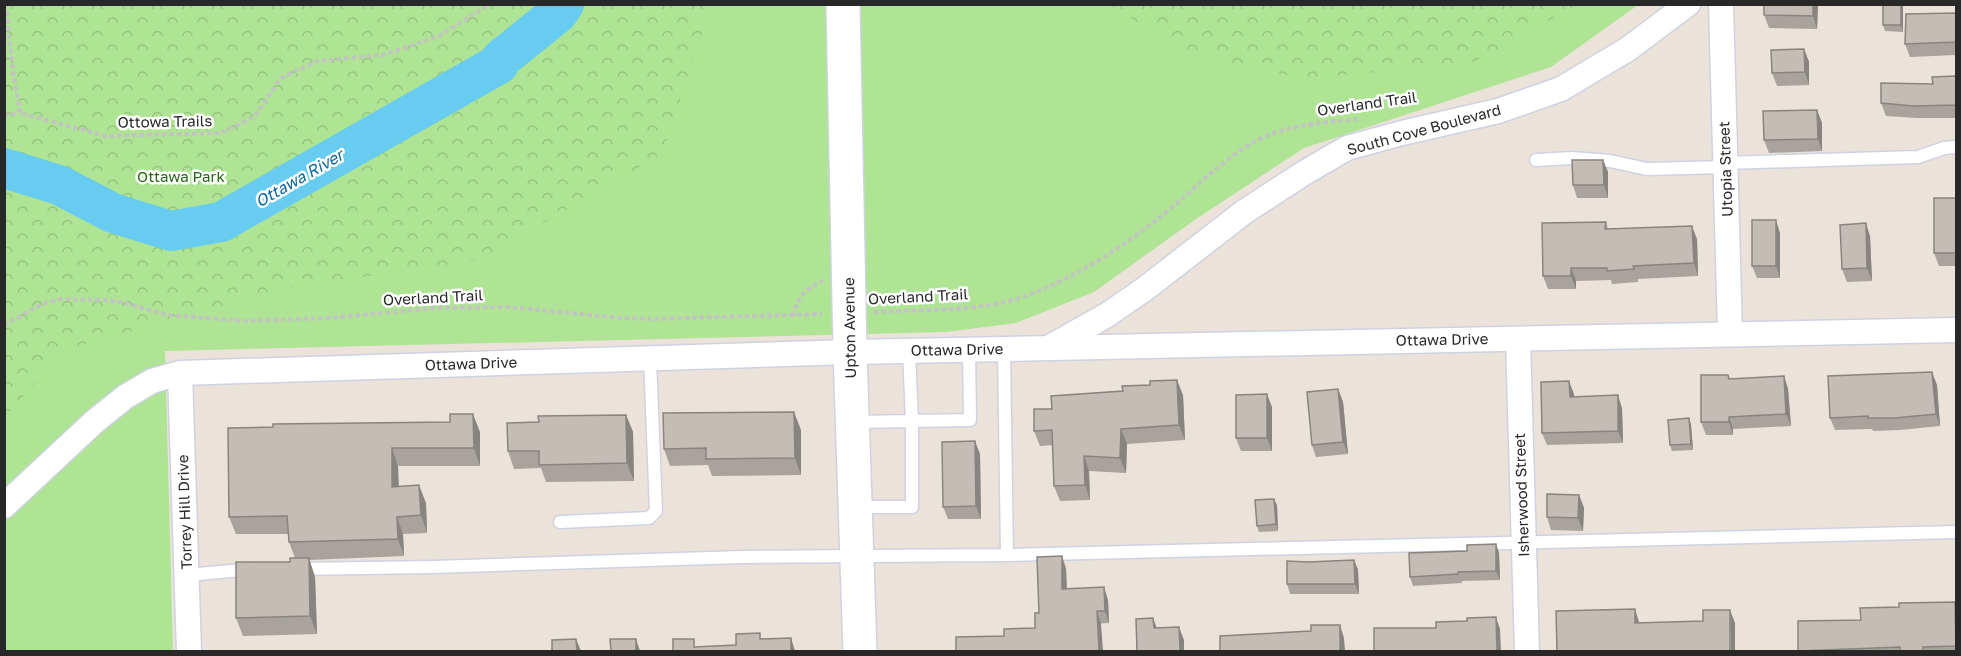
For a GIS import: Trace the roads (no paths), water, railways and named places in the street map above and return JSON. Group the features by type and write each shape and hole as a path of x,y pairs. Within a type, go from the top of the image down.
{"street":[{"name":"Upton Avenue","path":"843,4 850,352 860,651"},
{"name":"South Cove Boulevard","path":"1047,349 1107,315 1146,288 1244,212 1347,148 1498,111 1561,88 1628,49 1688,4"},
{"name":"Utopia Street","path":"1721,4 1730,334"},
{"name":"Ottawa Drive","path":"4,506 94,422 125,397 152,381 180,373 850,352 1956,330"},
{"name":"Isherwood Street","path":"1518,339 1527,651"},
{"name":"Torrey Hill Drive","path":"180,373 189,651"}],"lane":[{"path":"1536,160 1572,158 1610,161 1647,169 1918,157 1944,148 1956,147"},
{"path":"1004,349 1007,555"},
{"path":"852,422 970,420 969,350"},
{"path":"855,507 912,507 909,351"},
{"path":"560,522 649,518 656,511 650,358"},
{"path":"283,569 433,567 730,557 1007,555 1956,532"},
{"path":"187,575 260,569"}],"waterway":[{"name":"Ottawa River","path":"4,168 59,185 113,213 171,231 221,222 499,64 501,59 558,13 564,4"}],"park label":[{"name":"Ottawa Park","path":"181,177"}]}
